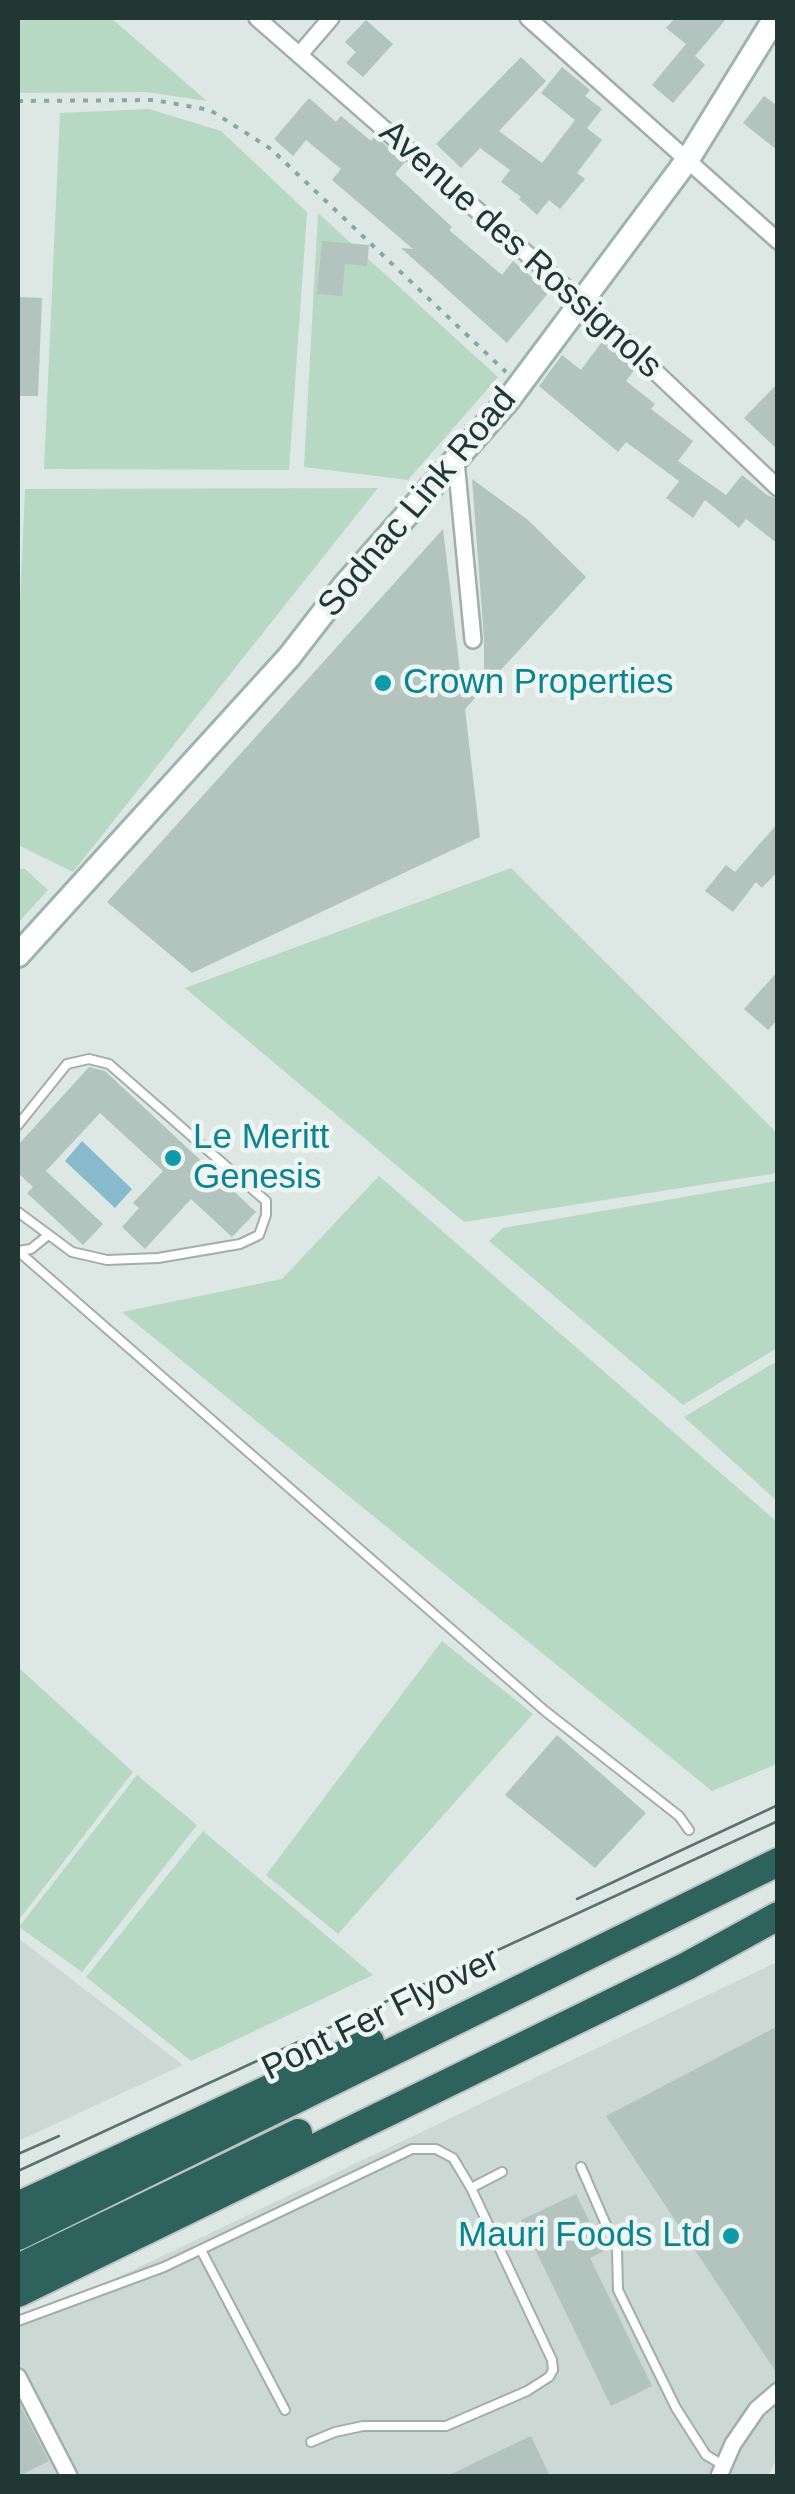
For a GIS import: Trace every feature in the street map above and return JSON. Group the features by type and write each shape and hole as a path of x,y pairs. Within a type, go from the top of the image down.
{"highway":[{"path":"18,2206 573,1948 680,1894 778,1852"},
{"name":"Pont Fer Flyover","path":"18,2236 778,1862"},
{"name":"Pont Fer Flyover","path":"18,2268 778,1902"},
{"path":"18,2293 687,1966 778,1916"}],"main road":[{"name":"Sodnac Link Road","path":"18,955 289,657 344,586 519,384 688,160 775,18"}],"street":[{"name":"Avenue des Rossignols","path":"258,18 582,302 778,488"},
{"path":"300,54 332,18"},
{"path":"528,18 778,240"},
{"path":"456,460 474,640"},
{"path":"18,2377 69,2476"},
{"path":"721,2471 733,2444 757,2409 778,2391"}],"lane":[{"path":"18,1125 67,1064 90,1059 110,1064 266,1200 266,1215 259,1235 240,1244 158,1258 107,1260 72,1252 18,1212"},
{"path":"18,1251 31,1249 47,1236"},
{"path":"18,1251 530,1698 679,1816 689,1830"},
{"path":"18,2322 200,2250 412,2149 436,2150 453,2158 471,2188 552,2360 553,2370 528,2390 446,2426 363,2426 311,2442"},
{"path":"581,2168 617,2250 618,2290 676,2408 706,2456 721,2471"},
{"path":"471,2188 502,2172"},
{"path":"200,2250 285,2410"}],"path":[{"path":"18,101 154,100 210,110 271,148 519,384"}],"shaded area":[{"path":"18,1938 183,2065 18,2141"},
{"path":"777,1962 778,2457 768,2476 18,2476 18,2325"}],"green space":[{"path":"18,18 111,18 207,101 146,92 18,93"},
{"path":"149,109 221,131 307,212 289,470 44,469 60,113"},
{"path":"318,213 498,377 408,480 304,467"},
{"path":"378,488 73,872 18,845 18,648 25,489"},
{"path":"511,868 777,1133 777,1173 464,1222 185,988"},
{"path":"18,869 25,869 48,890 18,923"},
{"path":"379,1176 777,1522 777,1764 712,1791 122,1312 282,1279"},
{"path":"777,1181 777,1348 683,1405 489,1241 503,1228"},
{"path":"777,1361 777,1501 684,1417"},
{"path":"442,1641 533,1714 338,1934 266,1875"},
{"path":"18,1667 133,1772 18,1921"},
{"path":"137,1775 197,1825 82,1972 19,1927"},
{"path":"203,1831 373,1975 191,2061 86,1977"}],"water":[{"path":"82,1141 132,1189 115,1208 65,1161"}],"building":[{"path":"675,18 727,18 695,56 705,65 673,103 652,85 686,44 666,28"},
{"path":"366,20 393,44 363,77 346,63 356,52 345,42"},
{"path":"521,57 546,81 499,131 542,163 575,120 541,93 562,67 590,90 585,96 602,109 587,128 602,140 577,173 585,179 560,209 549,200 537,215 501,182 510,170 480,148 461,168 436,144"},
{"path":"764,96 778,106 778,151 743,123"},
{"path":"309,98 336,122 341,116 371,141 375,136 405,162 395,174 452,227 449,230 502,275 513,261 549,292 507,343 401,248 413,249 332,180 341,169 306,140 293,156 274,139"},
{"path":"322,241 369,245 367,266 345,264 342,296 317,294"},
{"path":"18,297 42,298 38,396 18,396"},
{"path":"604,339 636,368 626,381 655,404 651,409 693,441 678,461 726,495 742,475 778,499 778,544 746,519 739,528 705,500 693,518 666,498 679,481 626,442 618,452 539,386 562,355 581,370"},
{"path":"778,383 778,450 744,418"},
{"name":"Crown Properties","path":"472,479 528,520 586,577 465,709 480,837 192,973 107,902 443,529 462,688 484,686"},
{"path":"778,823 778,871 762,888 756,882 733,912 705,891 726,865 735,872"},
{"path":"778,971 778,1019 768,1030 744,1009"},
{"name":"Le Meritt Genesis","path":"89,1067 105,1071 256,1212 232,1237 191,1199 145,1249 122,1227 139,1208 133,1203 163,1171 100,1113 46,1171 103,1224 83,1245 27,1193 33,1187 18,1173 18,1145"},
{"path":"557,1735 646,1813 595,1868 505,1795"},
{"name":"Mauri Foods Ltd","path":"778,2026 778,2375 606,2116"},
{"path":"576,2194 604,2251 590,2258 652,2386 611,2406 521,2220"},
{"path":"18,2401 49,2461 19,2476 18,2476"},
{"path":"531,2436 550,2476 447,2476"}],"tram line":[{"path":"577,1899 778,1805"},
{"path":"18,2171 778,1821"},
{"path":"18,2154 59,2136"}],"place":[{"name":"Crown Properties","path":"383,683"},
{"name":"Le Meritt Genesis","path":"173,1158"},
{"name":"Mauri Foods Ltd","path":"731,2236"}]}
